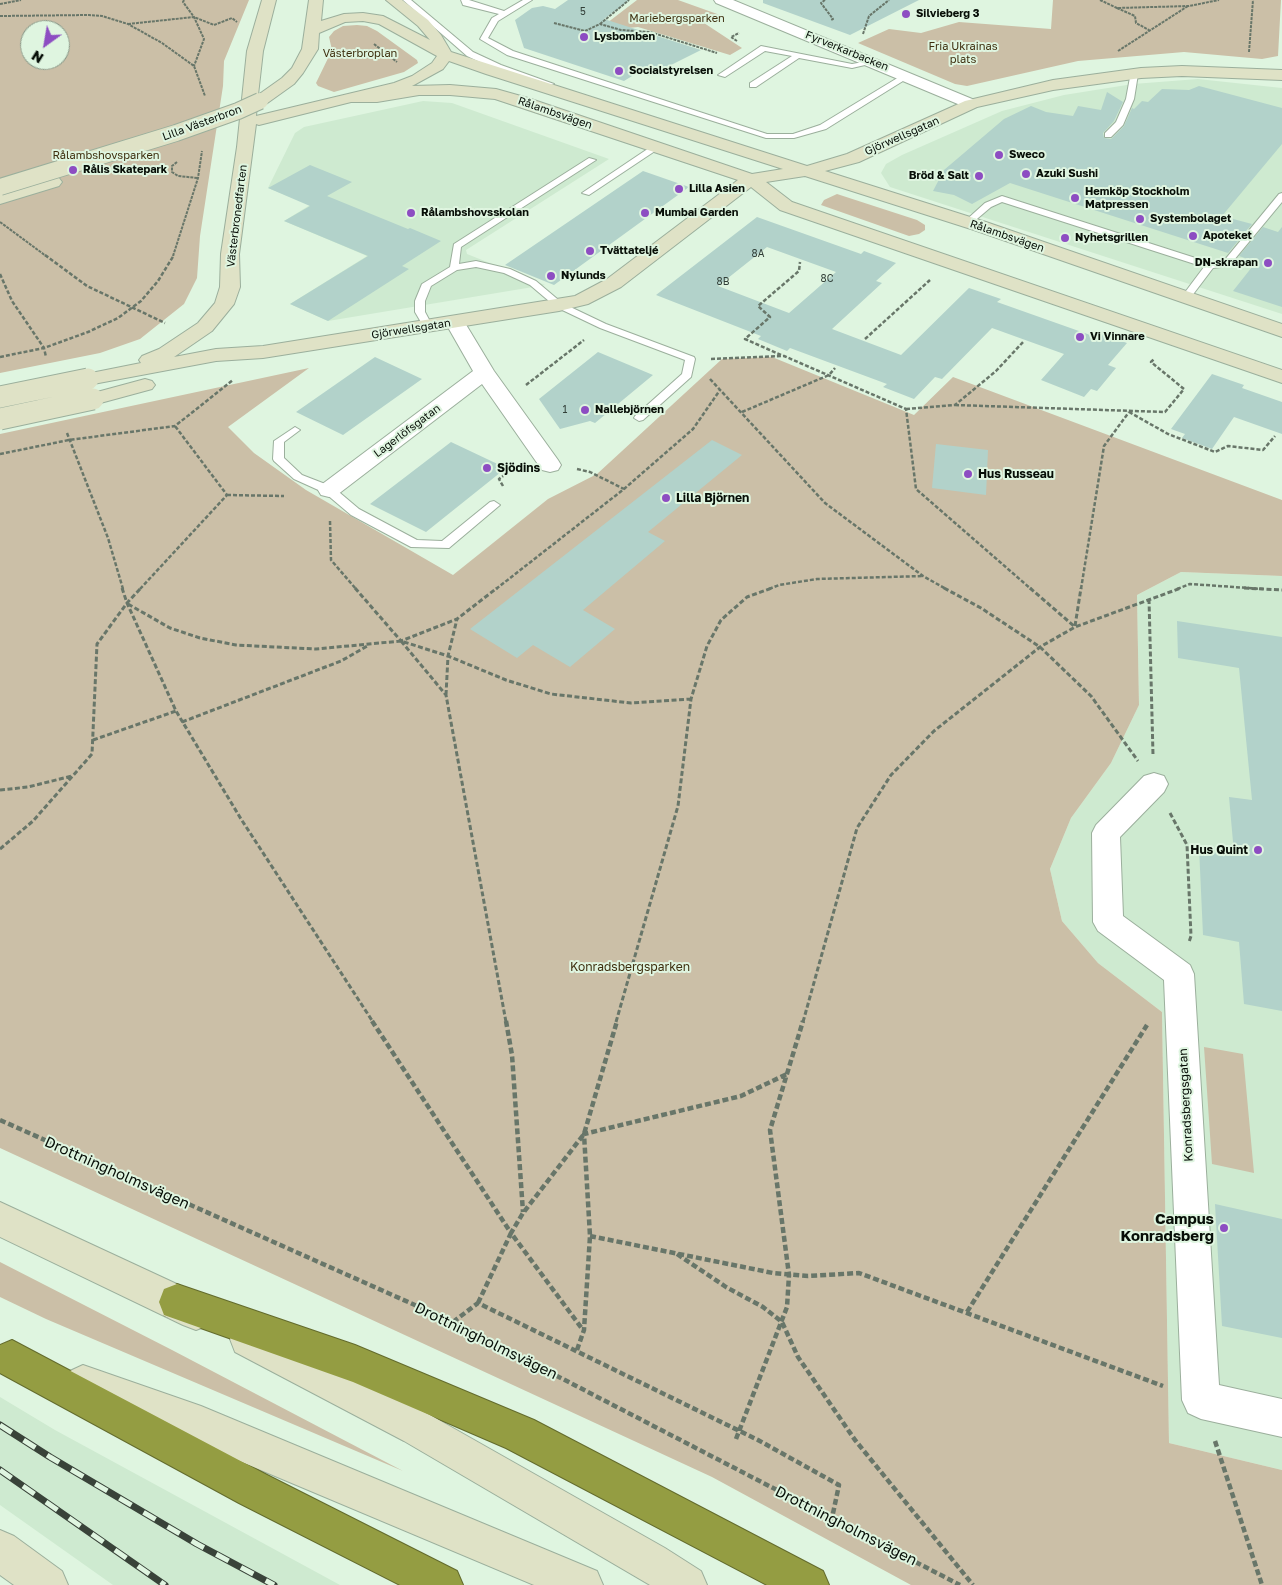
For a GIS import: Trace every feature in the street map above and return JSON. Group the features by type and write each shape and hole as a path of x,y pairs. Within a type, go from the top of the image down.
{"highway":[{"path":"177,1302 355,1364 520,1434 809,1585"},
{"path":"6,1355 253,1489 444,1585"}],"street":[{"name":"Västerbronedfarten","path":"91,389 130,368 166,353 205,327 224,304 230,287 230,254 245,147 255,51 269,0"},
{"path":"312,75 315,68 315,58 310,49 316,0"},
{"path":"393,0 423,23 436,38 444,55"},
{"name":"Fyrverkarbacken","path":"721,0 874,62 971,104"},
{"path":"312,31 344,18 372,18 383,20 444,55"},
{"name":"Lilla Västerbron","path":"0,187 176,133 238,111 260,101 288,81 298,70 310,49"},
{"path":"311,94 320,99 344,99 417,79 438,66 444,55"},
{"name":"Rålambsvägen","path":"444,55 653,124 974,224 1282,331"},
{"name":"Gjörwellsgatan","path":"0,419 91,389 262,352 581,300 614,283 751,179 806,171 853,158 971,104 1053,85 1134,74 1182,71 1282,76"},
{"name":"Rålambsvägen","path":"344,99 377,97 419,90 496,94 522,101 751,179 786,206 1282,376"},
{"name":"Lilla Västerbron","path":"0,199 259,120 344,99"},
{"name":"Rålambsvägen","path":"730,148 743,156 748,163 751,179"},
{"path":"948,261 934,244 939,236 974,224"},
{"path":"455,322 484,372 550,465"},
{"name":"Lagerlöfsgatan","path":"329,490 484,372"},
{"name":"Gjörwellsgatan","path":"0,396 91,389"},
{"path":"1154,784 1106,833 1108,922 1180,974"},
{"name":"Konradsbergsgatan","path":"1180,974 1201,1400"},
{"path":"0,1219 177,1302 417,1428 651,1562 687,1585"},
{"path":"6,1355 201,1425 583,1585"},
{"path":"1201,1400 1282,1418"},
{"path":"0,1550 48,1585"}],"lane":[{"path":"407,0 470,54 498,67 642,114 653,124"},
{"path":"465,0 466,3 506,14"},
{"path":"528,0 495,20 484,39 510,53 766,136 794,136 824,127 907,76"},
{"path":"722,75 764,48 852,66 874,62"},
{"path":"753,84 798,55"},
{"path":"1108,135 1120,123 1130,99 1134,74"},
{"path":"586,193 655,147"},
{"path":"454,268 457,246 592,160"},
{"path":"974,224 988,205 1002,199 1210,266 1226,264 1282,196"},
{"path":"428,326 420,312 420,301 427,284 454,268 476,264 508,271 533,283 558,305 602,326 690,360 687,375 639,418"},
{"path":"1185,298 1210,266"},
{"path":"294,430 280,441 278,459 298,478 329,490 355,512 415,544 445,545 494,505"}],"path":[{"path":"0,4 21,0"},
{"path":"184,0 183,2 194,17 204,39 194,66"},
{"path":"554,23 585,31 600,24 629,0"},
{"path":"825,0 821,3 833,19"},
{"path":"863,36 869,16 889,0"},
{"path":"1100,0 1135,16 1136,23 1150,30"},
{"path":"1117,8 1189,6 1219,0"},
{"path":"1249,54 1253,0"},
{"path":"1118,51 1189,6"},
{"path":"0,16 89,15 102,16 128,24 162,43 194,66 208,104"},
{"path":"128,24 194,17 214,25 232,18 241,25"},
{"path":"600,24 621,30 650,32 744,61"},
{"path":"374,44 397,62"},
{"path":"0,357 44,348 88,332 118,318 141,301 158,281 176,251 198,178 202,145"},
{"path":"179,161 172,166 172,172 178,176 198,178"},
{"path":"0,222 87,286 167,324"},
{"path":"800,262 799,271 758,306 770,318 745,339 906,409 955,405 1165,412 1184,389 1151,362 1157,356"},
{"path":"0,274 12,301 44,348"},
{"path":"866,339 933,277"},
{"path":"506,401 602,326"},
{"path":"955,405 996,371 1024,341"},
{"path":"690,360 784,356"},
{"path":"690,360 742,412 825,503 923,576 981,608 1040,646 1091,696 1154,784"},
{"path":"742,412 829,375 835,368"},
{"path":"0,454 69,440 175,426 234,379"},
{"path":"127,603 170,628 200,638 236,645 316,649 401,641 457,619 624,490 694,429 720,390"},
{"path":"906,409 916,489 1075,627"},
{"path":"1129,412 1168,434 1215,452 1228,446 1263,450 1275,436"},
{"path":"1075,627 1104,446 1129,412"},
{"path":"175,426 227,494"},
{"path":"69,440 108,538 127,603 182,722 241,819 511,1233 584,1330"},
{"path":"550,465 590,472 624,490"},
{"path":"0,849 32,821 92,754 97,644 127,603 227,494 300,496 329,490 330,560 446,695"},
{"path":"577,1350 584,1330 590,1236 584,1134 678,806 691,700 706,646 721,620 747,597 779,586 817,579 923,576"},
{"path":"736,1439 787,1307 789,1275 770,1130 814,986 857,828 891,774 934,731 1040,646 1075,627 1190,584 1282,590"},
{"path":"1149,599 1154,784"},
{"path":"457,619 448,656 446,695 512,1055 523,1213"},
{"path":"401,641 448,656 506,680 551,694 631,703 691,700"},
{"path":"182,722 341,661 370,644"},
{"path":"93,740 176,711"},
{"path":"0,790 28,787 72,776"},
{"path":"1180,974 1191,936 1187,845"},
{"path":"967,1312 1148,1024"},
{"path":"453,1322 478,1303 511,1233 523,1213 584,1134 742,1096 787,1074"},
{"name":"Drottningholmsvägen","path":"0,1120 453,1322 960,1585"},
{"path":"590,1236 789,1275 808,1276 859,1273 1201,1400 1262,1585"},
{"path":"676,1253 726,1287 763,1307 782,1322 798,1357 855,1440 974,1585"},
{"path":"478,1303 739,1430 838,1485 832,1518"}],"shaded area":[{"path":"1198,79 1282,88 1282,314 890,187 881,173 886,164 902,155 1002,111 1064,95 1133,84"},
{"name":"Rålambshovsskolan","path":"423,101 452,103 609,159 466,250 467,254 545,285 328,321 290,304 367,256 284,221 310,205 268,188 295,133 304,127"},
{"name":"Campus Konradsberg","path":"1181,572 1282,576 1282,1470 1169,1443 1162,1012 1098,963 1062,921 1050,869 1071,818 1111,763 1139,705 1137,595"},
{"path":"0,1397 55,1430 340,1585 113,1585 0,1505"}],"green space":[{"name":"Rålambshovsparken","path":"0,0 249,0 224,61 223,86 200,236 197,278 184,304 140,339 100,353 0,373"},
{"name":"Mariebergsparken","path":"637,0 678,0 720,15 704,23 742,48 730,55 638,27 628,28 607,23"},
{"name":"Fria Ukrainas plats","path":"1053,0 1281,0 1278,56 1262,59 1184,52 1078,61 967,86 955,84 858,43 889,29 921,33 959,22 1051,29"},
{"name":"Västerbroplan","path":"343,26 367,26 377,31 417,60 418,63 404,72 334,92 318,86 316,83 332,50 329,37 334,31"},
{"path":"837,194 917,220 925,225 925,230 919,234 909,236 821,205 824,200"},
{"name":"Konradsbergsparken","path":"772,357 914,415 953,377 1282,500 1282,576 1181,572 1137,595 1139,705 1111,763 1071,818 1050,869 1062,921 1098,963 1162,1012 1169,1443 1282,1470 1282,1585 911,1585 712,1477 0,1148 0,434 309,368 228,427 254,453 306,490 453,575 548,499 597,474 722,359"},
{"path":"1204,1047 1243,1054 1254,1173 1212,1164"},
{"path":"0,1262 403,1471 46,1319 0,1297"}],"building":[{"path":"568,0 630,0 604,19 701,50 649,76 637,73 624,81 524,48 515,20 532,8 543,6 555,9"},
{"path":"763,0 919,0 850,35 763,3"},
{"path":"1199,86 1282,108 1282,144 1222,216 1252,224 1228,253 1010,183 972,204 954,195 933,191 944,170 1004,119 1031,106 1046,112 1073,116 1078,106 1101,110 1107,92 1123,102 1114,121 1103,133 1104,138 1111,139 1124,126 1132,108 1134,109 1142,101 1148,102 1162,89 1189,90"},
{"path":"310,165 352,182 327,196 441,241 402,266 409,269 328,321 290,304 368,256 284,221 310,206 268,188"},
{"path":"643,171 689,187 554,285 505,265"},
{"path":"757,217 861,254 864,251 896,263 876,281 882,283 832,329 901,355 969,288 1001,299 997,302 1093,336 1096,332 1127,343 1108,365 1116,368 1097,391 1091,389 1084,397 1041,380 1064,354 992,328 942,379 935,377 914,399 883,387 887,384 790,348 787,351 758,339 761,336 656,295","holes":["767,247 836,272 789,313 718,286"]},
{"name":"DN-skrapan","path":"1263,227 1278,232 1282,227 1282,307 1233,291 1256,262 1239,256"},
{"path":"598,352 653,375 595,423 590,421 560,429 539,399"},
{"path":"375,357 422,379 343,435 296,412"},
{"path":"1212,374 1244,385 1242,388 1282,402 1282,434 1234,417 1212,449 1182,438 1185,434 1171,429"},
{"path":"712,440 742,455 648,532 665,541 583,610 615,629 570,667 533,645 517,658 470,629"},
{"path":"451,442 506,468 426,532 370,504"},
{"name":"Hus Russeau","path":"936,444 988,450 986,495 932,488"},
{"name":"Hus Quint","path":"1177,621 1282,637 1282,1011 1244,1004 1239,942 1203,935 1199,847 1234,853 1229,797 1252,800 1239,668 1178,658"},
{"path":"1215,1204 1282,1219 1282,1338 1222,1326"}],"railway":[{"path":"0,1425 50,1457 197,1544 274,1585"},
{"path":"0,1470 165,1585"}],"place":[{"name":"Silvieberg 3","path":"906,14"},
{"name":"Lysbomben","path":"584,37"},
{"name":"Socialstyrelsen","path":"619,71"},
{"name":"Sweco","path":"999,155"},
{"name":"Rålis Skatepark","path":"73,170"},
{"name":"Azuki Sushi","path":"1026,174"},
{"name":"Bröd & Salt","path":"979,176"},
{"name":"Lilla Asien","path":"679,189"},
{"name":"Hemköp Stockholm Matpressen","path":"1075,198"},
{"name":"Rålambshovsskolan","path":"411,213"},
{"name":"Mumbai Garden","path":"645,213"},
{"name":"Systembolaget","path":"1140,219"},
{"name":"Apoteket","path":"1193,236"},
{"name":"Nyhetsgrillen","path":"1065,238"},
{"name":"Tvättateljé","path":"590,251"},
{"name":"DN-skrapan","path":"1268,263"},
{"name":"Nylunds","path":"551,276"},
{"name":"Vi Vinnare","path":"1080,337"},
{"name":"Nallebjörnen","path":"585,410"},
{"name":"Sjödins","path":"487,468"},
{"name":"Hus Russeau","path":"968,474"},
{"name":"Lilla Björnen","path":"666,498"},
{"name":"Hus Quint","path":"1258,850"},
{"name":"Campus Konradsberg","path":"1224,1228"}]}
